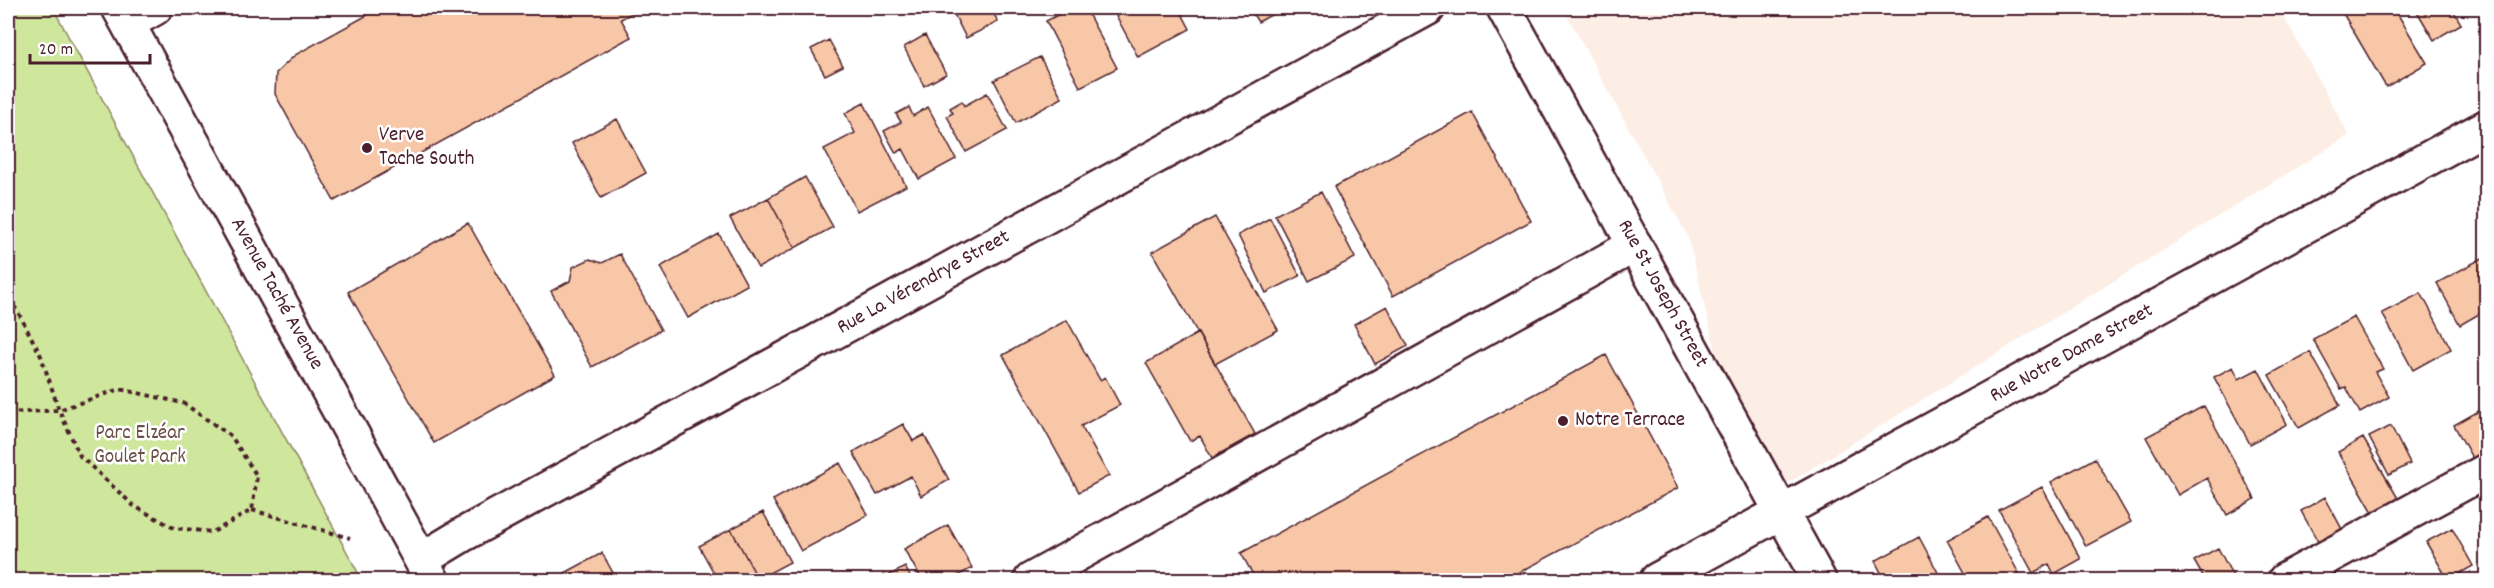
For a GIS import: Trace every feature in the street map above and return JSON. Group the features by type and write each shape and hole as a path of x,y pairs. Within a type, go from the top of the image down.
{"street":[{"name":"Rue La Vérendrye Street","path":"427,570 464,534 1428,8"},
{"name":"Rue St Joseph Street","path":"1504,8 1819,580"},
{"name":"Avenue Taché Avenue","path":"134,13 427,570"},
{"name":"Rue Notre Dame Street","path":"1657,580 2487,127"},
{"path":"1031,580 1635,245"},
{"path":"2285,580 2487,471"}],"path":[{"path":"8,299 17,310 42,356 59,410 80,456 134,506 174,528 213,532 252,510 350,538"},
{"path":"8,413 59,410 120,389 183,402 231,436 257,476 252,510"}],"shaded area":[{"path":"1563,8 2279,8 2349,135 1753,505 1688,237"}],"green space":[{"name":"Parc Elzéar Goulet Park","path":"8,8 53,8 362,580 8,580"}],"building":[{"name":"Verve Tache South","path":"380,8 641,8 621,19 631,37 334,201 275,94 276,73 295,55"},
{"path":"951,8 991,8 998,22 966,38"},
{"path":"1071,8 1085,8 1117,68 1080,87 1046,21"},
{"path":"1112,8 1179,8 1190,29 1138,57"},
{"path":"1249,8 1284,8 1258,22"},
{"path":"2345,8 2394,8 2427,63 2386,87 2341,10"},
{"path":"2415,8 2452,8 2461,24 2434,40"},
{"path":"925,35 946,74 924,86 904,47"},
{"path":"829,40 843,66 825,75 811,49"},
{"path":"1040,57 1062,98 1016,123 994,80"},
{"path":"987,93 1007,130 966,152 947,116 953,113 950,108 962,101 964,106"},
{"path":"864,103 906,186 857,211 824,149 855,133 845,113"},
{"path":"909,107 913,116 928,107 956,159 919,179 903,149 896,153 884,131 901,122 896,114"},
{"path":"1472,112 1531,221 1393,296 1334,187"},
{"path":"617,119 646,173 601,198 572,143"},
{"path":"805,177 833,227 795,248 768,198"},
{"path":"1321,192 1355,258 1309,281 1275,215"},
{"path":"768,198 795,248 758,268 730,218"},
{"path":"1215,217 1278,330 1215,364 1152,252"},
{"path":"1270,218 1300,276 1266,293 1238,235"},
{"path":"468,223 555,375 434,443 348,292"},
{"path":"719,234 747,285 688,318 660,267"},
{"path":"620,254 661,330 592,367 551,291 570,281 573,267 590,259 602,263"},
{"path":"2486,256 2486,310 2460,325 2437,283"},
{"path":"2421,293 2451,349 2413,370 2382,313"},
{"path":"1387,306 1408,346 1375,364 1354,324"},
{"path":"2354,317 2383,369 2375,372 2389,397 2360,413 2346,387 2341,389 2313,339"},
{"path":"1067,320 1100,380 1105,377 1120,405 1081,426 1109,476 1079,492 1003,355"},
{"path":"1198,333 1255,434 1212,458 1200,436 1190,441 1146,363"},
{"path":"2310,352 2340,405 2299,428 2269,375"},
{"name":"Notre Terrace","path":"1606,355 1678,488 1505,580 1256,580 1241,553"},
{"path":"2233,367 2239,379 2258,369 2287,424 2250,444 2214,377"},
{"path":"2204,406 2255,499 2227,515 2207,478 2178,495 2146,437"},
{"path":"2486,407 2486,460 2476,465 2454,425"},
{"path":"903,424 913,441 924,435 949,480 921,496 911,476 877,495 853,452"},
{"path":"2391,426 2410,464 2389,475 2369,437"},
{"path":"2363,438 2399,500 2374,514 2338,452"},
{"path":"2095,458 2131,522 2086,546 2051,482"},
{"path":"840,463 868,515 801,551 773,500"},
{"path":"2042,487 2081,559 2054,574 2049,564 2033,573 1999,510"},
{"path":"2325,497 2345,535 2321,547 2301,511"},
{"path":"763,512 790,562 758,579 731,529"},
{"path":"1988,517 2022,579 1969,580 1947,540"},
{"path":"948,525 972,568 950,580 922,580 904,549"},
{"path":"2452,528 2473,566 2448,580 2426,542"},
{"path":"731,529 758,579 718,580 699,546"},
{"path":"1919,537 1942,580 1885,580 1875,561"},
{"path":"2218,548 2235,580 2205,580 2194,561"},
{"path":"602,553 617,580 552,580"},
{"path":"905,567 912,580 880,580"}],"place":[{"name":"Verve Tache South","path":"367,148"},
{"name":"Notre Terrace","path":"1563,421"}]}
